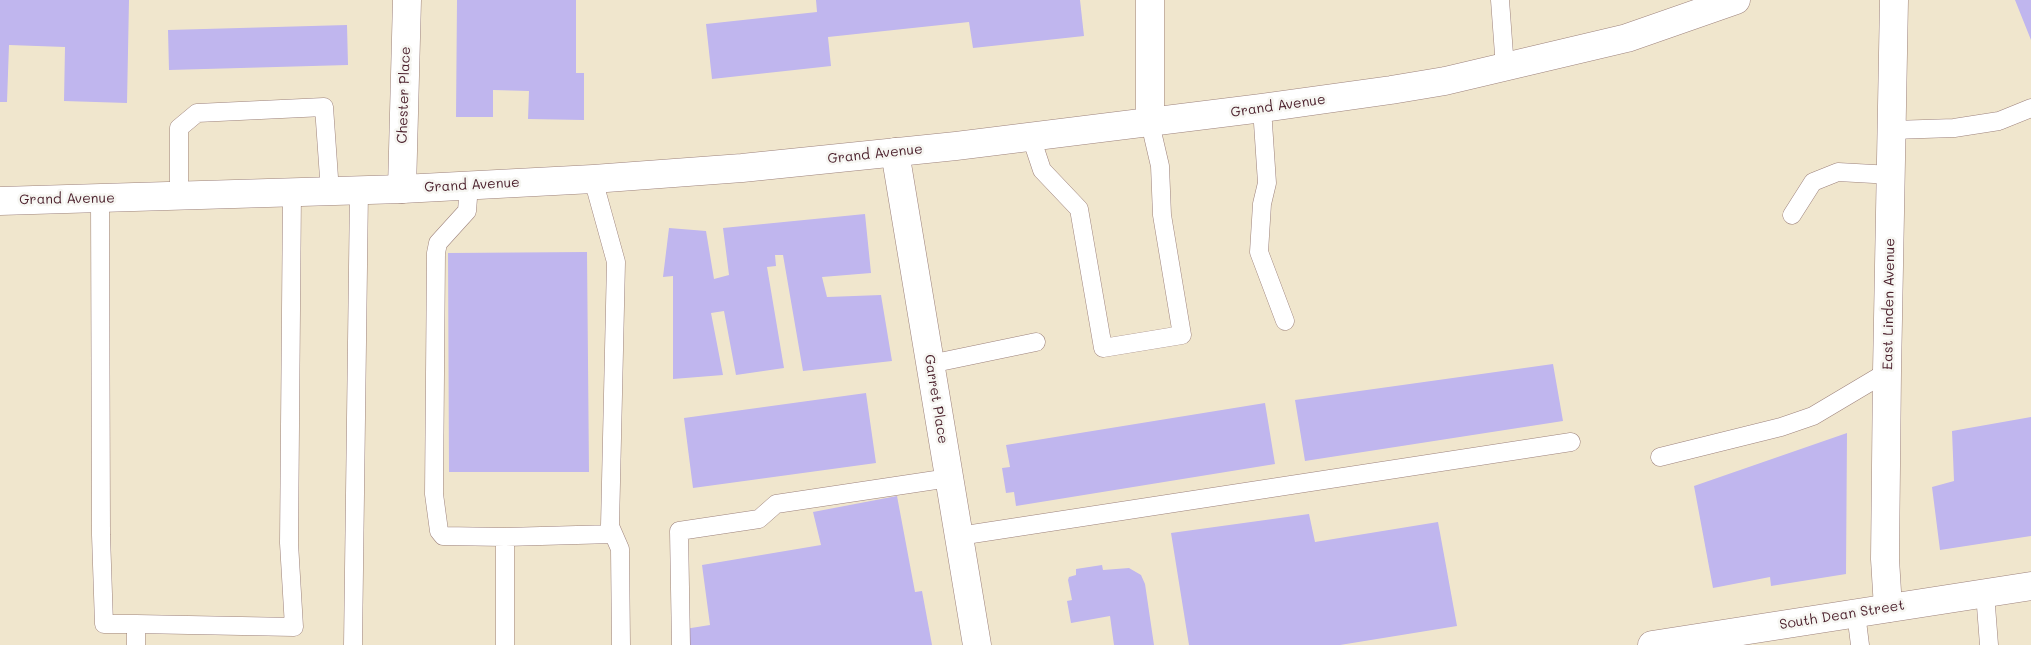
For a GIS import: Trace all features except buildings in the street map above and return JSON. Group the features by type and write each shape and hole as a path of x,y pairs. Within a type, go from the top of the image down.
{"main road":[{"name":"Chester Place","path":"402,189 407,0"},
{"path":"1150,0 1150,123"},
{"name":"Grand Avenue","path":"0,201 358,191 593,179 742,168 1031,137 1150,123 1391,90 1505,68 1627,38 1736,0"},
{"name":"East Linden Avenue","path":"1888,608 1885,559 1894,0"},
{"name":"Garret Place","path":"895,152 977,645"},
{"name":"South Dean Street","path":"1652,645 2031,586"}],"lane":[{"path":"1500,0 1505,68"},
{"path":"179,196 179,128 197,113 324,107 330,192"},
{"path":"1262,108 1267,182 1262,204 1259,252 1285,321"},
{"path":"1893,130 1954,128 1990,123 2031,108"},
{"path":"1031,137 1042,170 1079,209 1103,348 1182,335 1162,215 1160,166 1150,123"},
{"path":"1792,215 1813,182 1838,172 1892,175"},
{"path":"593,179 616,262 610,526 620,550 621,645"},
{"path":"469,185 467,211 438,243 436,253 434,494 439,531 443,536 505,537 613,534"},
{"path":"354,645 358,191"},
{"path":"100,199 104,624 294,627 289,543 292,193"},
{"path":"930,364 1036,342"},
{"path":"1660,457 1781,427 1813,416 1887,372"},
{"path":"959,536 1571,442"},
{"path":"681,645 680,531 759,519 776,504 949,478"},
{"path":"505,537 506,645"},
{"path":"1985,593 1989,645"},
{"path":"1856,612 1860,645"},
{"path":"136,624 136,645"}]}
